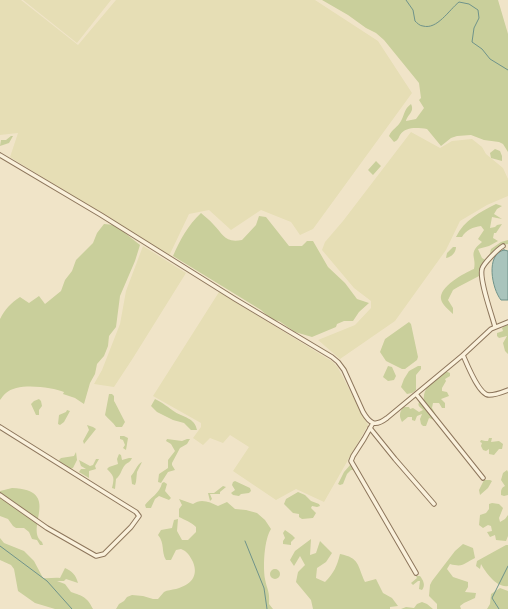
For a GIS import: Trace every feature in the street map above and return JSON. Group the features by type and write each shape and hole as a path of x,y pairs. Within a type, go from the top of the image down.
{"street":[{"path":"0,155 101,215 332,358 341,366 363,412 367,419 372,423 382,421 463,355 485,334 508,322"},
{"path":"496,327 481,271 483,266 498,249 503,246"},
{"path":"463,355 476,382 484,393 489,395 508,390"},
{"path":"416,394 483,478"},
{"path":"372,423 351,461 416,573"},
{"path":"0,427 123,504 138,514 138,516 131,527 104,554 96,556 47,528 0,495"},
{"path":"370,428 434,504"}],"shaded area":[{"path":"0,0 21,0 78,45 116,0 315,0 378,41 412,93 313,229 300,235 291,222 261,210 231,230 209,210 189,214 169,256 10,157 18,133 0,135"},
{"path":"23,0 111,0 77,43"},
{"path":"411,132 440,148 452,141 472,139 482,147 486,154 503,168 508,179 508,196 487,205 460,221 446,250 395,321 340,359 318,340 355,325 371,308 371,301 354,288 322,250 325,242 343,221"},
{"path":"143,246 186,273 114,387 94,384 102,370 120,324 126,291"},
{"path":"219,292 333,362 338,368 368,425 324,502 296,489 276,500 233,471 249,447 230,435 223,443 210,438 203,445 193,438 201,427 201,423 153,396"}],"green space":[{"path":"322,0 498,0 508,34 508,152 503,144 499,142 484,140 471,135 451,138 441,146 427,129 420,128 405,130 394,142 389,136 400,123 409,106 411,104 412,109 406,121 416,119 424,108 419,100 421,98 419,83 384,40 376,33"},
{"path":"13,136 9,143 0,146 1,140 6,140"},
{"path":"495,149 500,151 502,161 491,158 490,153"},
{"path":"376,161 381,166 373,175 368,170"},
{"path":"496,204 502,206 497,209 494,214 502,219 492,217 490,228 502,224 496,233 494,233 493,238 498,241 489,246 478,249 482,258 487,261 481,275 453,290 448,300 453,308 453,314 443,303 441,294 453,281 474,269 474,252 477,246 482,242 478,239 484,230 481,226 475,227 470,229 462,237 456,237 468,221 478,213"},
{"path":"201,213 225,237 231,240 242,240 256,225 259,216 266,217 289,246 302,246 307,241 313,241 328,267 345,283 357,299 369,303 359,312 353,321 344,321 337,324 336,327 312,337 295,332 279,321 272,320 261,310 173,256 185,233"},
{"path":"104,224 115,225 140,245 120,296 116,327 109,336 108,346 104,356 97,364 84,404 75,398 63,394 64,392 59,390 35,386 11,390 0,400 0,319 2,315 8,306 20,297 29,303 39,296 45,304 61,291 76,260 93,243 97,233"},
{"path":"508,240 508,244 497,248 489,257 491,249 501,242"},
{"path":"453,247 456,247 456,249 450,257 446,258 447,253"},
{"path":"409,322 411,324 418,357 417,360 405,369 402,369 386,361 380,352 385,339"},
{"path":"508,324 508,354 505,351 503,343 507,336 499,338 497,333 503,331 502,328"},
{"path":"388,366 392,367 396,376 394,380 388,381 383,377"},
{"path":"421,366 421,369 416,375 416,390 407,394 401,387 404,379 409,371"},
{"path":"445,371 450,373 450,376 445,379 446,381 442,388 442,391 447,392 449,396 441,399 445,403 445,408 442,408 439,403 433,403 432,408 436,415 434,420 429,418 426,426 421,424 420,419 422,414 417,416 415,421 412,420 412,417 408,417 402,422 400,414 404,407 409,407 410,409 413,408 419,412 423,410 419,406 419,402 424,402 427,388"},
{"path":"109,394 114,396 114,401 125,422 122,427 116,427 105,415"},
{"path":"39,399 42,406 39,410 39,415 36,415 31,404"},
{"path":"155,399 191,420 196,426 197,430 191,430 184,423 173,420 157,412 151,406"},
{"path":"67,410 70,411 64,422 60,425 58,424 59,415"},
{"path":"87,425 96,429 84,444 83,441 89,430"},
{"path":"120,436 128,438 126,450 123,448 125,445 123,440 120,439"},
{"path":"489,438 492,438 491,442 499,441 503,444 502,449 499,449 494,455 489,454 489,449 486,451 483,450 481,446 481,440 488,441"},
{"path":"167,439 182,441 190,439 187,444 180,448 172,463 175,470 168,472 161,483 158,482 159,474 168,468 168,460 175,451 171,444 166,441"},
{"path":"76,452 77,460 73,468 70,469 60,462 59,460 61,458 74,456"},
{"path":"119,454 121,455 122,460 132,458 130,462 125,465 116,479 115,489 112,488 113,476 107,469 118,464 117,459"},
{"path":"96,459 99,459 95,466 96,469 89,471 89,478 79,472 81,469 86,469 81,466 79,460 90,466 93,465"},
{"path":"142,462 137,472 135,485 132,484 131,476"},
{"path":"351,464 359,478 354,470 351,470 347,474 343,484 338,484 344,472"},
{"path":"507,470 508,495 504,496 501,495 501,492 502,488 505,486 501,480 503,473"},
{"path":"484,480 492,481 488,488 480,495 479,490"},
{"path":"235,481 250,488 251,491 239,496 233,495 231,493 235,490 232,485"},
{"path":"164,482 167,484 165,491 171,498 169,500 159,496 155,499 151,508 146,508 145,505 157,493"},
{"path":"223,486 226,487 220,492 220,494 210,494 212,499 210,501 208,493 214,493"},
{"path":"12,488 27,490 36,495 39,502 37,528 38,536 43,545 40,545 37,540 32,539 29,532 24,528 16,528 8,519 0,516 0,491"},
{"path":"298,492 305,495 311,501 319,504 320,506 312,506 311,508 316,513 313,518 302,519 299,517 299,514 293,513 284,504 286,499"},
{"path":"179,499 193,504 199,501 206,501 218,506 227,502 235,509 257,513 265,520 271,529 265,546 264,574 269,593 269,604 273,609 116,609 127,597 132,595 158,599 164,592 181,587 192,580 195,567 188,554 181,549 176,550 171,560 166,560 162,541 158,535 161,530 172,528 174,520 178,519 177,531 182,540 188,540 196,532 196,527 194,525 179,517 179,509 182,505"},
{"path":"489,504 499,504 503,508 499,518 500,522 508,515 508,536 506,541 496,540 495,535 490,537 487,532 492,531 491,526 488,525 483,528 479,525 480,515 486,513 489,509"},
{"path":"285,530 295,538 291,542 291,545 283,544 285,538 283,533"},
{"path":"0,538 4,543 24,551 34,561 43,578 60,578 65,568 72,572 78,583 66,579 64,581 57,581 65,584 71,592 84,598 89,602 93,609 55,609 35,603 18,591 14,569 11,565 0,560"},
{"path":"311,539 310,555 316,553 320,541 332,553 326,562 317,568 316,578 325,582 335,569 340,554 346,556 355,560 365,582 376,579 383,593 392,598 398,606 390,607 390,609 313,609 311,600 296,582 298,572 305,565 300,556 294,566 290,560 295,551"},
{"path":"463,544 473,548 475,558 461,565 450,564 447,569 453,577 468,582 468,587 465,592 476,593 475,598 460,606 461,609 437,609 437,604 429,596 430,585 455,551"},
{"path":"508,545 508,586 504,586 492,579 481,564 480,569 476,566 477,561"},
{"path":"275,569 280,574 275,579 270,574"},
{"path":"416,576 420,576 423,581 424,586 422,590 419,589 420,581 413,585 411,583 417,578"},
{"path":"500,588 508,591 508,609 487,609 490,604 491,594"},
{"path":"422,602 433,609 401,609 406,607 414,608 417,604"}],"water":[{"path":"504,250 508,251 508,300 501,300 498,295 492,272 494,258 498,253"}],"waterway":[{"path":"406,0 413,10 415,21 422,26 433,25 438,22 459,2 469,4 478,10 479,18 474,28 472,42 482,49 490,59 508,70"},
{"path":"245,541 264,588 267,609"},
{"path":"0,546 47,581 72,609"},
{"path":"499,609 492,598 508,566"}]}
